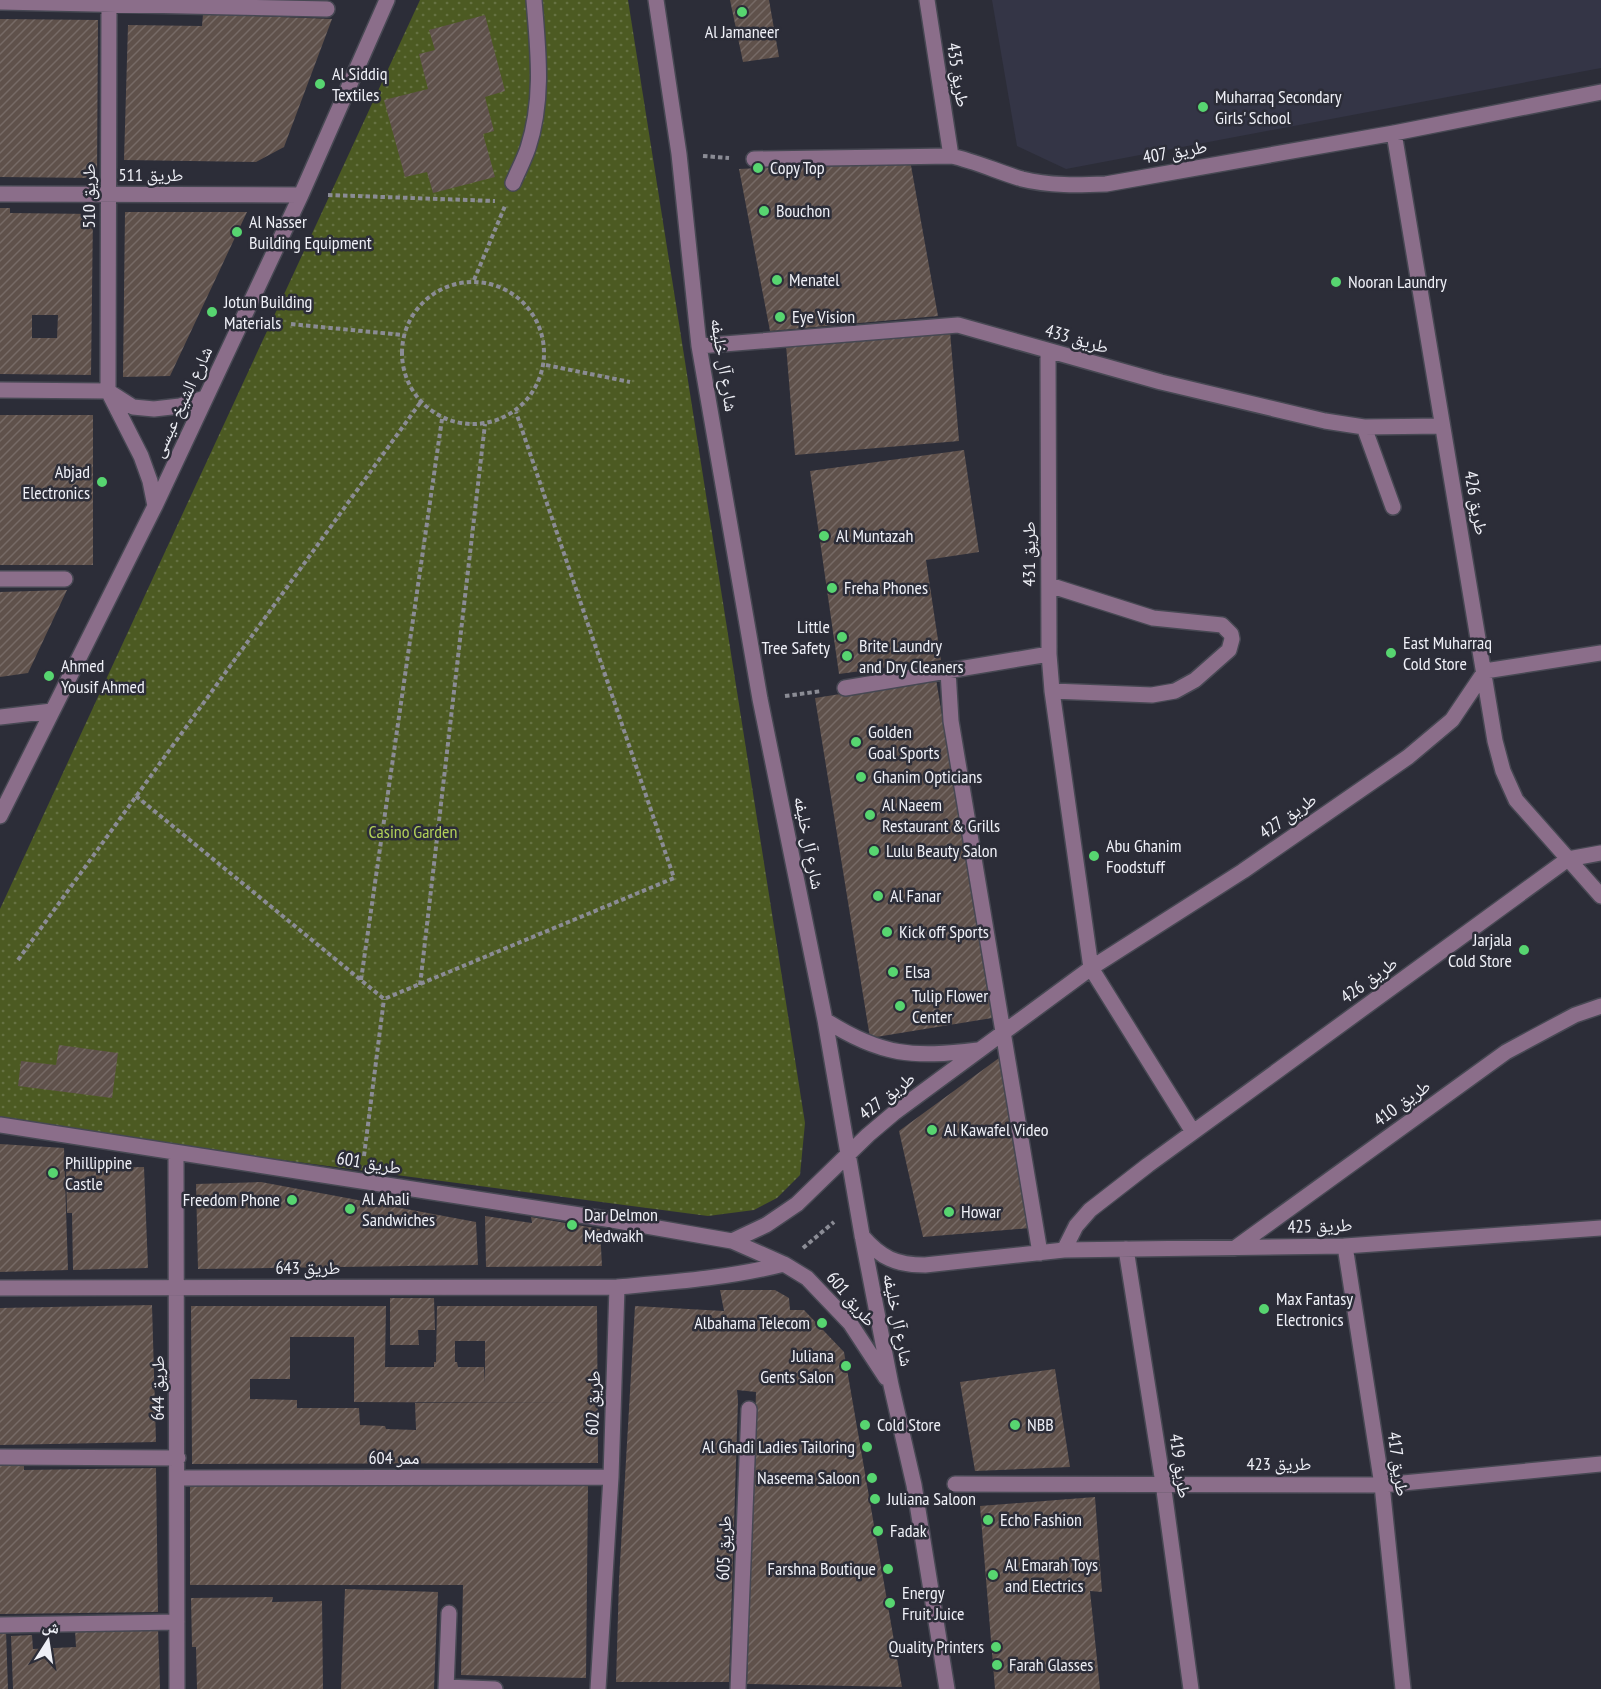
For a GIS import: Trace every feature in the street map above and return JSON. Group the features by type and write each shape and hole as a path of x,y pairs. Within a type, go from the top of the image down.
{"street":[{"name":"شارع الشيخ عيسى","path":"0,816 155,506 301,195 387,0"},
{"path":"513,183 528,149 537,113 540,78 534,0"},
{"name":"شارع آل خليفه","path":"656,0 679,154 699,346 760,699 825,1020 891,1386 914,1485 947,1689"},
{"name":"طريق 435","path":"927,0 951,156"},
{"path":"0,2 205,3 327,9"},
{"name":"طريق 510","path":"108,391 109,2"},
{"name":"طريق 407","path":"754,159 951,156 971,160 1024,180 1075,185 1106,184 1601,94"},
{"name":"طريق 426","path":"1394,133 1495,741 1503,771 1516,800 1601,896"},
{"name":"طريق 511","path":"0,194 301,195"},
{"name":"طريق 433","path":"699,346 958,325 1161,382 1325,421 1364,426 1442,426"},
{"name":"طريق 431","path":"1048,351 1049,654"},
{"path":"0,390 108,391 133,407 144,408 180,406 205,398"},
{"path":"108,391 141,456 150,481 155,506"},
{"path":"1364,426 1393,507"},
{"path":"0,579 65,579"},
{"path":"1049,585 1153,618 1222,625 1231,634 1232,639 1229,650 1195,680 1175,691 1152,696 1052,691"},
{"path":"1485,671 1601,653"},
{"path":"844,688 1049,654 1052,691 1091,969 1193,1132"},
{"path":"948,671 951,721 1041,1253"},
{"name":"طريق 427","path":"848,1154 894,1113 1091,969 1243,871 1408,757 1452,720 1485,671"},
{"path":"0,717 52,711"},
{"path":"1568,859 1601,853"},
{"name":"طريق 426","path":"1064,1250 1076,1226 1090,1210 1193,1132 1568,859"},
{"name":"طريق 410","path":"1235,1248 1506,1052 1575,1015 1601,1006"},
{"name":"طريق 427","path":"825,1020 849,1036 880,1048 913,1054 945,1054 981,1050"},
{"name":"طريق 601","path":"0,1125 606,1219 732,1241 784,1264 807,1278 850,1323 891,1386"},
{"name":"طريق 644","path":"176,1154 177,1689"},
{"path":"732,1241 766,1225 797,1204 848,1154"},
{"name":"طريق 425","path":"862,1235 873,1249 889,1259 907,1265 925,1265 1064,1250 1345,1246 1601,1228"},
{"name":"طريق 417","path":"1345,1246 1382,1485 1403,1689"},
{"name":"طريق 419","path":"1126,1249 1163,1483 1191,1689"},
{"path":"616,1287 700,1280 749,1273 784,1264"},
{"name":"طريق 643","path":"0,1288 616,1287"},
{"name":"طريق 602","path":"598,1689 611,1477 616,1287"},
{"name":"طريق 605","path":"738,1689 749,1408"},
{"path":"0,1457 178,1458"},
{"name":"طريق 423","path":"955,1484 1382,1485 1601,1464"},
{"name":"ممر 604","path":"177,1478 611,1477"},
{"path":"449,1613 446,1688 495,1689"},
{"path":"0,1625 177,1622"}],"path":[{"path":"679,154 754,159"},
{"path":"474,280 513,183"},
{"path":"301,195 507,201"},
{"path":"474,280 510,290 540,322 546,365 534,393 516,412 485,424 462,424 442,419 420,403 403,375 402,336 427,297 474,280"},
{"path":"291,324 402,336"},
{"path":"546,365 630,382"},
{"path":"18,960 420,403"},
{"path":"384,999 674,878 516,412"},
{"path":"361,980 442,419"},
{"path":"420,985 485,424"},
{"path":"760,699 844,688"},
{"path":"136,796 384,999"},
{"path":"360,1181 384,999"},
{"path":"784,1264 856,1202"}],"shaded area":[{"name":"Muharraq Secondary Girls' School","path":"992,0 1601,0 1601,68 1066,169 1017,146"}],"green space":[{"name":"Casino Garden","path":"420,0 628,0 805,1123 800,1175 777,1198 754,1210 708,1216 0,1123 0,909"}],"building":[{"path":"730,0 769,0 779,57 743,62"},
{"path":"203,14 332,19 284,147 256,162 124,160 128,25 202,26"},
{"path":"485,15 505,91 485,97 494,131 483,134 495,177 433,193 427,172 405,177 384,100 428,89 419,54 435,50 429,30"},
{"path":"0,19 98,20 97,178 0,177"},
{"path":"910,160 938,316 770,331 739,169"},
{"path":"0,208 10,208 10,213 93,214 91,375 0,374","holes":["32,315 58,315 57,338 32,338"]},
{"path":"125,212 247,212 170,376 123,377"},
{"path":"950,331 959,441 795,455 786,345"},
{"path":"0,415 93,415 93,565 0,565"},
{"path":"964,450 979,552 926,560 941,660 839,674 810,471"},
{"path":"67,590 28,673 0,677 0,592"},
{"path":"936,679 992,1018 870,1038 815,698"},
{"path":"59,1045 118,1053 112,1098 18,1086 21,1061 56,1065"},
{"path":"999,1058 1030,1228 923,1237 899,1131"},
{"path":"0,1144 64,1148 68,1270 0,1272"},
{"path":"144,1167 148,1268 73,1270 72,1213 67,1213 66,1168"},
{"path":"261,1182 476,1222 478,1265 198,1269 196,1184"},
{"path":"485,1216 532,1223 531,1217 600,1229 602,1266 486,1267"},
{"path":"720,1290 775,1290 789,1298 790,1310 804,1310 844,1352 902,1687 747,1684 756,1392 737,1390 729,1682 616,1682 619,1580 635,1306 724,1311"},
{"path":"390,1298 434,1298 435,1330 418,1330 419,1345 390,1345"},
{"path":"152,1305 156,1442 0,1445 0,1308"},
{"path":"191,1306 386,1306 385,1367 434,1367 437,1306 597,1306 598,1463 192,1464","holes":["290,1337 354,1337 354,1402 587,1403 415,1403 416,1430 360,1425 359,1408 297,1408 297,1400 250,1399 250,1379 290,1379","455,1341 485,1341 485,1383 484,1367 458,1367 455,1362"]},
{"name":"NBB","path":"1055,1369 1070,1467 975,1471 960,1382"},
{"path":"0,1465 24,1465 24,1470 156,1468 158,1612 0,1614"},
{"path":"190,1485 588,1485 586,1678 461,1675 463,1585 190,1585"},
{"path":"1095,1497 1102,1592 1090,1591 1100,1689 995,1689 980,1506"},
{"path":"345,1589 438,1592 434,1689 341,1689"},
{"path":"273,1597 272,1602 322,1601 323,1689 197,1689 196,1647 192,1647 191,1598"},
{"path":"158,1628 160,1689 13,1689 11,1636 32,1635 33,1649 76,1647 75,1630"},
{"path":"6,1631 8,1689 0,1689 0,1632"}],"place":[{"name":"Al Jamaneer","path":"742,12"},
{"name":"Al Siddiq Textiles","path":"320,84"},
{"name":"Muharraq Secondary Girls' School","path":"1203,107"},
{"name":"Copy Top","path":"758,168"},
{"name":"Bouchon","path":"764,211"},
{"name":"Al Nasser Building Equipment","path":"237,232"},
{"name":"Menatel","path":"777,280"},
{"name":"Nooran Laundry","path":"1336,282"},
{"name":"Jotun Building Materials","path":"212,312"},
{"name":"Eye Vision","path":"780,317"},
{"name":"Abjad Electronics","path":"102,482"},
{"name":"Al Muntazah","path":"824,536"},
{"name":"Freha Phones","path":"832,588"},
{"name":"Little Tree Safety","path":"842,637"},
{"name":"East Muharraq Cold Store","path":"1391,653"},
{"name":"Brite Laundry and Dry Cleaners","path":"847,656"},
{"name":"Ahmed Yousif Ahmed","path":"49,676"},
{"name":"Golden Goal Sports","path":"856,742"},
{"name":"Ghanim Opticians","path":"861,777"},
{"name":"Al Naeem Restaurant & Grills","path":"870,815"},
{"name":"Lulu Beauty Salon","path":"874,851"},
{"name":"Abu Ghanim Foodstuff","path":"1094,856"},
{"name":"Al Fanar","path":"878,896"},
{"name":"Kick off Sports","path":"887,932"},
{"name":"Jarjala Cold Store","path":"1524,950"},
{"name":"Elsa","path":"893,972"},
{"name":"Tulip Flower Center","path":"900,1006"},
{"name":"Al Kawafel Video","path":"932,1130"},
{"name":"Phillippine Castle","path":"53,1173"},
{"name":"Freedom Phone","path":"292,1200"},
{"name":"Al Ahali Sandwiches","path":"350,1209"},
{"name":"Howar","path":"949,1212"},
{"name":"Dar Delmon Medwakh","path":"572,1225"},
{"name":"Max Fantasy Electronics","path":"1264,1309"},
{"name":"Albahama Telecom","path":"822,1323"},
{"name":"Juliana Gents Salon","path":"846,1366"},
{"name":"Cold Store","path":"865,1425"},
{"name":"NBB","path":"1015,1425"},
{"name":"Al Ghadi Ladies Tailoring","path":"867,1447"},
{"name":"Naseema Saloon","path":"872,1478"},
{"name":"Juliana Saloon","path":"875,1499"},
{"name":"Echo Fashion","path":"988,1520"},
{"name":"Fadak","path":"878,1531"},
{"name":"Farshna Boutique","path":"888,1569"},
{"name":"Al Emarah Toys and Electrics","path":"993,1575"},
{"name":"Energy Fruit Juice","path":"890,1603"},
{"name":"Quality Printers","path":"996,1647"},
{"name":"Farah Glasses","path":"997,1665"}]}
